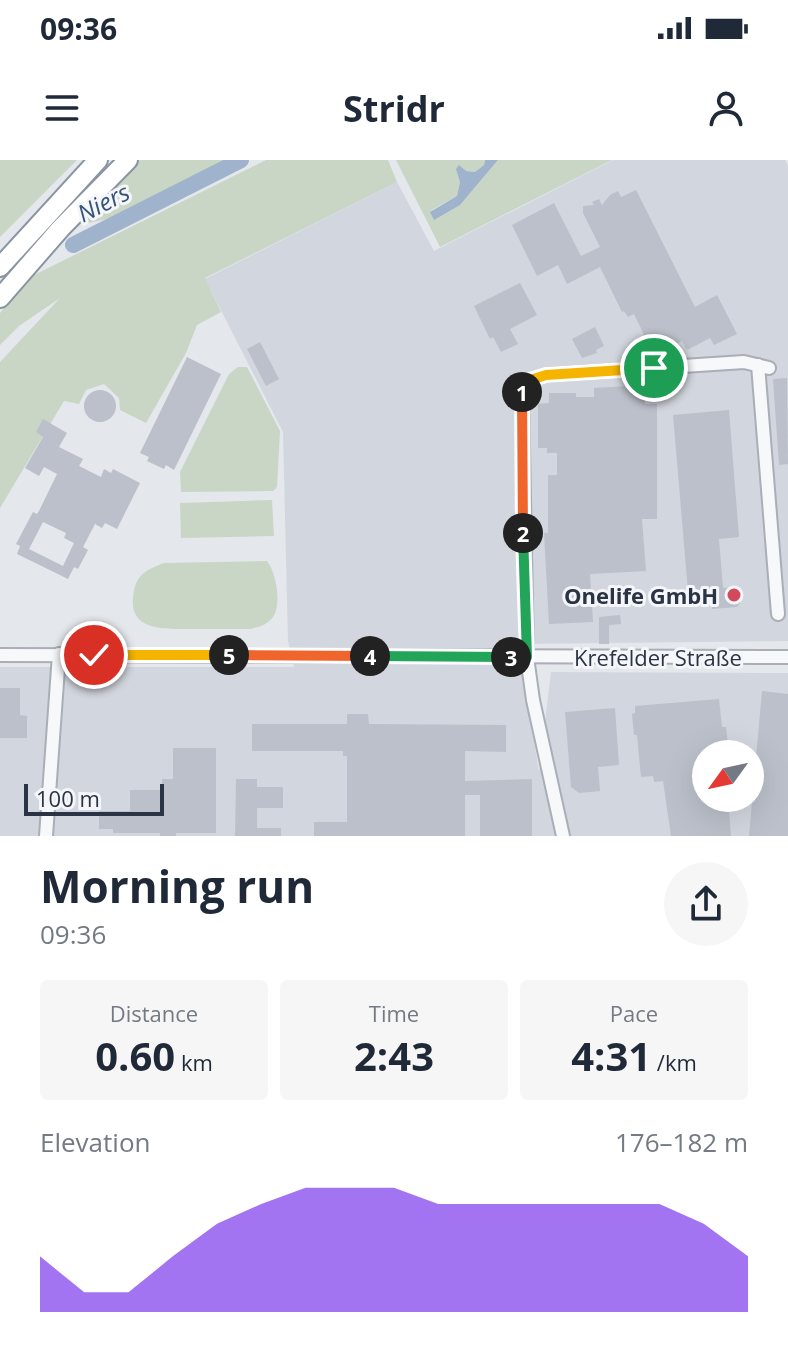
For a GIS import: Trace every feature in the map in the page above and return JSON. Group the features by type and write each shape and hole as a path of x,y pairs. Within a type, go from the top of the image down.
{"highway":[{"path":"0,267 98,160"},
{"path":"0,298 61,228 128,160"}],"street":[{"path":"563,836 533,700 527,657 521,432 522,390 530,380 546,375 744,362 763,366 778,614"},
{"path":"46,836 59,654"},
{"name":"Krefelder Straße","path":"0,655 788,657"}],"shaded area":[{"path":"613,160 785,160 788,166 788,641 518,644 539,772 551,672 788,673 788,836 0,836 0,667 294,667 288,641 283,432 205,279 397,182 434,251"}],"green space":[{"path":"0,160 77,160 0,237"},
{"path":"140,160 233,160 136,209 96,222 77,224"},
{"path":"266,160 388,160 397,182 205,278 221,312 197,325 186,353 146,423 120,410 119,398 104,384 86,390 79,404 64,401 0,508 0,362 60,298 19,326 0,345 0,313 32,276"},
{"path":"396,160 485,160 484,165 475,172 466,171 457,196 430,211 460,205 498,160 612,160 440,247"},
{"path":"238,367 247,367 280,431 277,487 273,491 181,492 180,472 229,374"},
{"path":"272,500 274,536 181,538 180,503"},
{"path":"267,561 275,580 277,604 273,617 263,625 250,629 172,629 150,626 136,615 133,605 138,580 144,572 159,565"}],"water":[{"path":"485,160 498,160 460,205 434,220 430,212 457,196 460,182 456,169 459,165 466,171 475,172 484,165"}],"building":[{"path":"636,190 695,307 717,295 737,334 714,345 710,338 687,350 682,341 663,351 659,345 651,349 634,314 628,317 622,312 600,267 567,284 558,265 537,276 512,225 554,203 581,256 600,247 583,213 583,206 594,205 592,202 599,199 602,205 618,191 621,197"},
{"path":"520,283 537,315 510,329 518,344 501,352 493,337 490,339 474,306"},
{"path":"595,327 604,346 596,350 597,353 582,358 572,339"},
{"path":"260,342 279,379 266,386 247,349"},
{"path":"187,357 221,374 174,470 166,465 164,469 147,461 149,457 140,453"},
{"path":"787,378 788,464 779,465 773,379"},
{"path":"645,385 645,404 657,404 657,519 642,519 646,571 590,574 593,622 549,624 544,533 548,533 548,475 557,475 557,453 547,453 547,448 538,448 538,404 549,403 549,393 594,397 594,388"},
{"path":"100,390 111,395 116,406 111,417 100,422 89,417 84,406 89,395"},
{"path":"729,410 739,537 719,539 723,588 739,587 740,603 737,607 712,609 711,589 688,591 673,415"},
{"path":"43,419 67,433 59,447 83,459 79,466 101,477 104,469 111,473 113,469 140,483 117,529 105,523 102,528 95,524 83,547 88,550 78,569 74,567 68,579 17,554 20,546 16,544 33,512 37,514 39,511 57,474 44,467 39,476 25,468 43,437 36,432","holes":["43,522 66,533 64,538 74,543 63,566 29,549"]},
{"path":"620,615 621,624 609,625 609,644 599,644 599,617"},
{"path":"0,688 20,688 20,715 27,716 27,738 0,738"},
{"path":"762,691 788,694 788,836 749,836 751,812 764,812 764,740 758,740"},
{"path":"719,699 722,727 726,727 727,740 692,740 692,812 729,812 731,836 671,836 663,781 654,782 653,776 641,777 632,714 635,713 635,706"},
{"path":"615,708 619,765 598,767 600,791 579,793 571,787 565,712"},
{"path":"347,714 368,714 369,724 506,725 506,752 465,751 465,781 532,779 532,836 480,836 480,795 465,795 465,836 314,836 314,822 347,822 347,756 343,756 343,751 252,751 252,724 347,724"},
{"path":"173,748 216,748 216,833 160,836 160,833 113,833 113,829 99,829 99,811 130,811 130,790 162,790 162,779 173,779"},
{"path":"236,779 257,779 257,787 283,787 283,808 257,808 257,828 281,828 281,836 235,836"}],"waterway":[{"name":"Niers","path":"73,245 241,160"}],"place":[{"name":"Onelife GmbH","path":"734,595"}],"route":[{"path":"94,655 527,657 522,390 530,380 546,375 654,368"}]}
